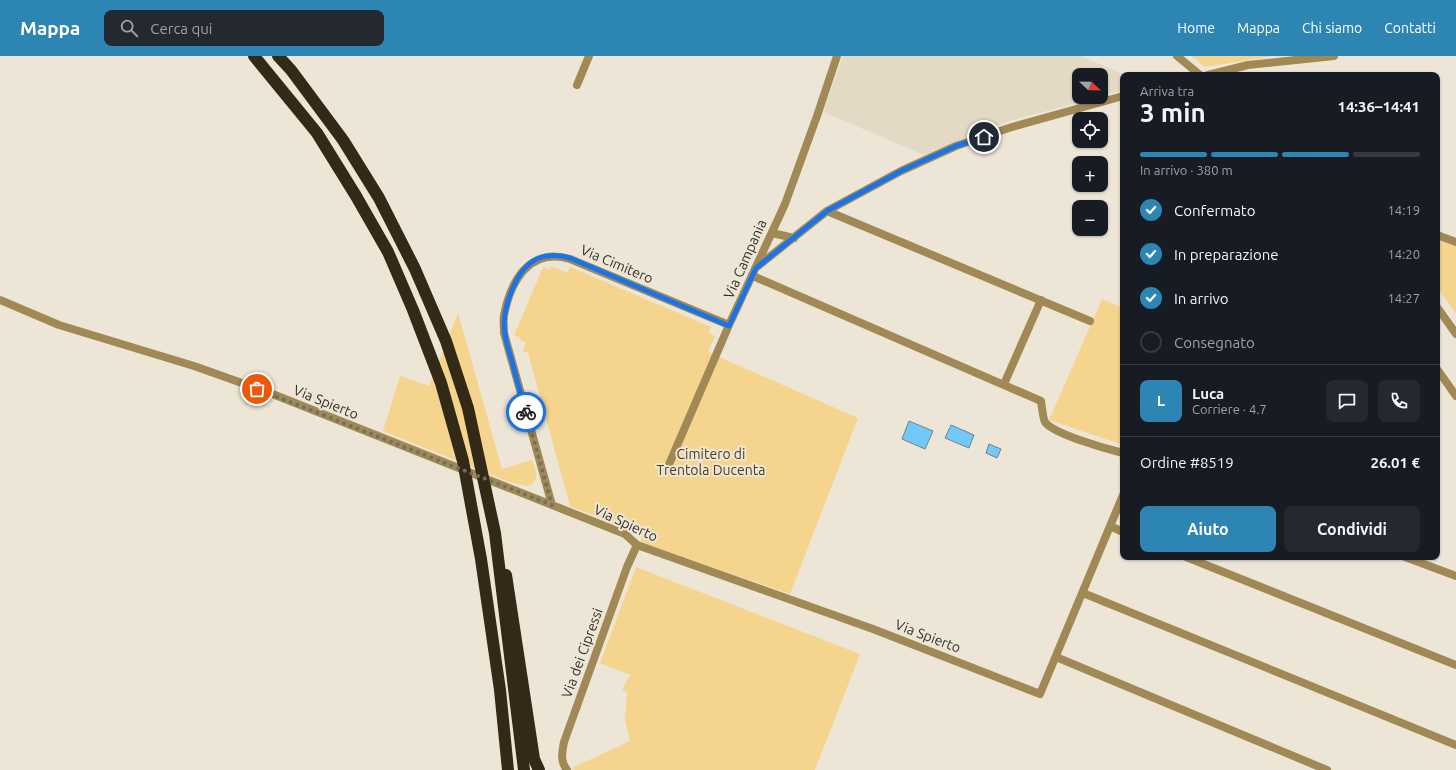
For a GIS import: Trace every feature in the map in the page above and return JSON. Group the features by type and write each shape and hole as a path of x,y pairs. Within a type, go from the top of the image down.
{"highway":[{"path":"254,56 316,133 356,196 388,252 442,383 463,461 481,559 500,690 508,770"},
{"path":"278,56 291,70 343,140 379,198 415,269 446,341 468,408 505,573 534,759 539,770"},
{"path":"495,533 524,770"}],"street":[{"path":"577,85 589,56"},
{"name":"Via Campania","path":"667,469 729,326 772,233 790,189 837,56"},
{"path":"1177,56 1196,72"},
{"path":"1220,72 1248,65 1334,56"},
{"path":"1120,97 1012,127 956,146 901,171 827,211 755,272 1041,401 1044,412 1044,421 1050,428 1060,433 1120,452"},
{"path":"827,211 1090,321"},
{"path":"772,233 794,238"},
{"path":"1440,236 1456,242"},
{"name":"Via Cimitero","path":"552,505 504,334 504,316 511,294 521,273 528,265 538,259 560,255 729,326"},
{"name":"Via Spierto","path":"0,300 59,325 194,366 270,393 625,534 637,545 873,629 1040,694 1120,502"},
{"path":"1004,384 1041,300"},
{"path":"1440,311 1456,334"},
{"path":"1440,373 1456,396"},
{"path":"1110,526 1120,531"},
{"name":"Via dei Cipressi","path":"567,770 563,764 561,756 564,742 627,567 637,545"},
{"path":"1194,560 1456,665"},
{"path":"1413,560 1456,576"},
{"path":"1083,593 1456,745"},
{"path":"1056,657 1327,770"}],"shaded area":[{"path":"843,56 1081,56 1120,73 1120,91 1108,94 1108,68 1072,68 1072,104 1010,121 924,155 823,112"}],"green space":[{"path":"1192,56 1274,56 1205,67"},
{"path":"1440,241 1456,246 1456,313 1440,291"},
{"name":"Cimitero di Trentola Ducenta","path":"551,266 567,273 570,267 711,327 709,333 715,336 708,352 858,418 790,594 640,542 642,535 570,506 528,353 523,351 526,342 520,340 521,338 514,335 543,267 550,270"},
{"path":"1102,299 1120,307 1120,444 1049,420"},
{"path":"458,313 502,469 532,460 537,475 533,484 527,486 509,482 383,431 400,376 429,386"},
{"path":"636,567 860,654 815,770 576,770 572,768 630,741 625,720 627,692 622,690 630,675 600,663"}],"building":[{"path":"909,421 933,431 925,449 902,439"},
{"path":"951,425 974,435 969,448 945,438"},
{"path":"989,444 1001,449 997,458 986,453"}],"way so far":[{"path":"257,389 552,505 526,412"}],"route":[{"path":"526,412 504,334 504,316 511,294 521,273 528,265 538,259 548,256 560,255 570,258 729,326 756,268 827,211 901,171 956,146 984,137"}]}
